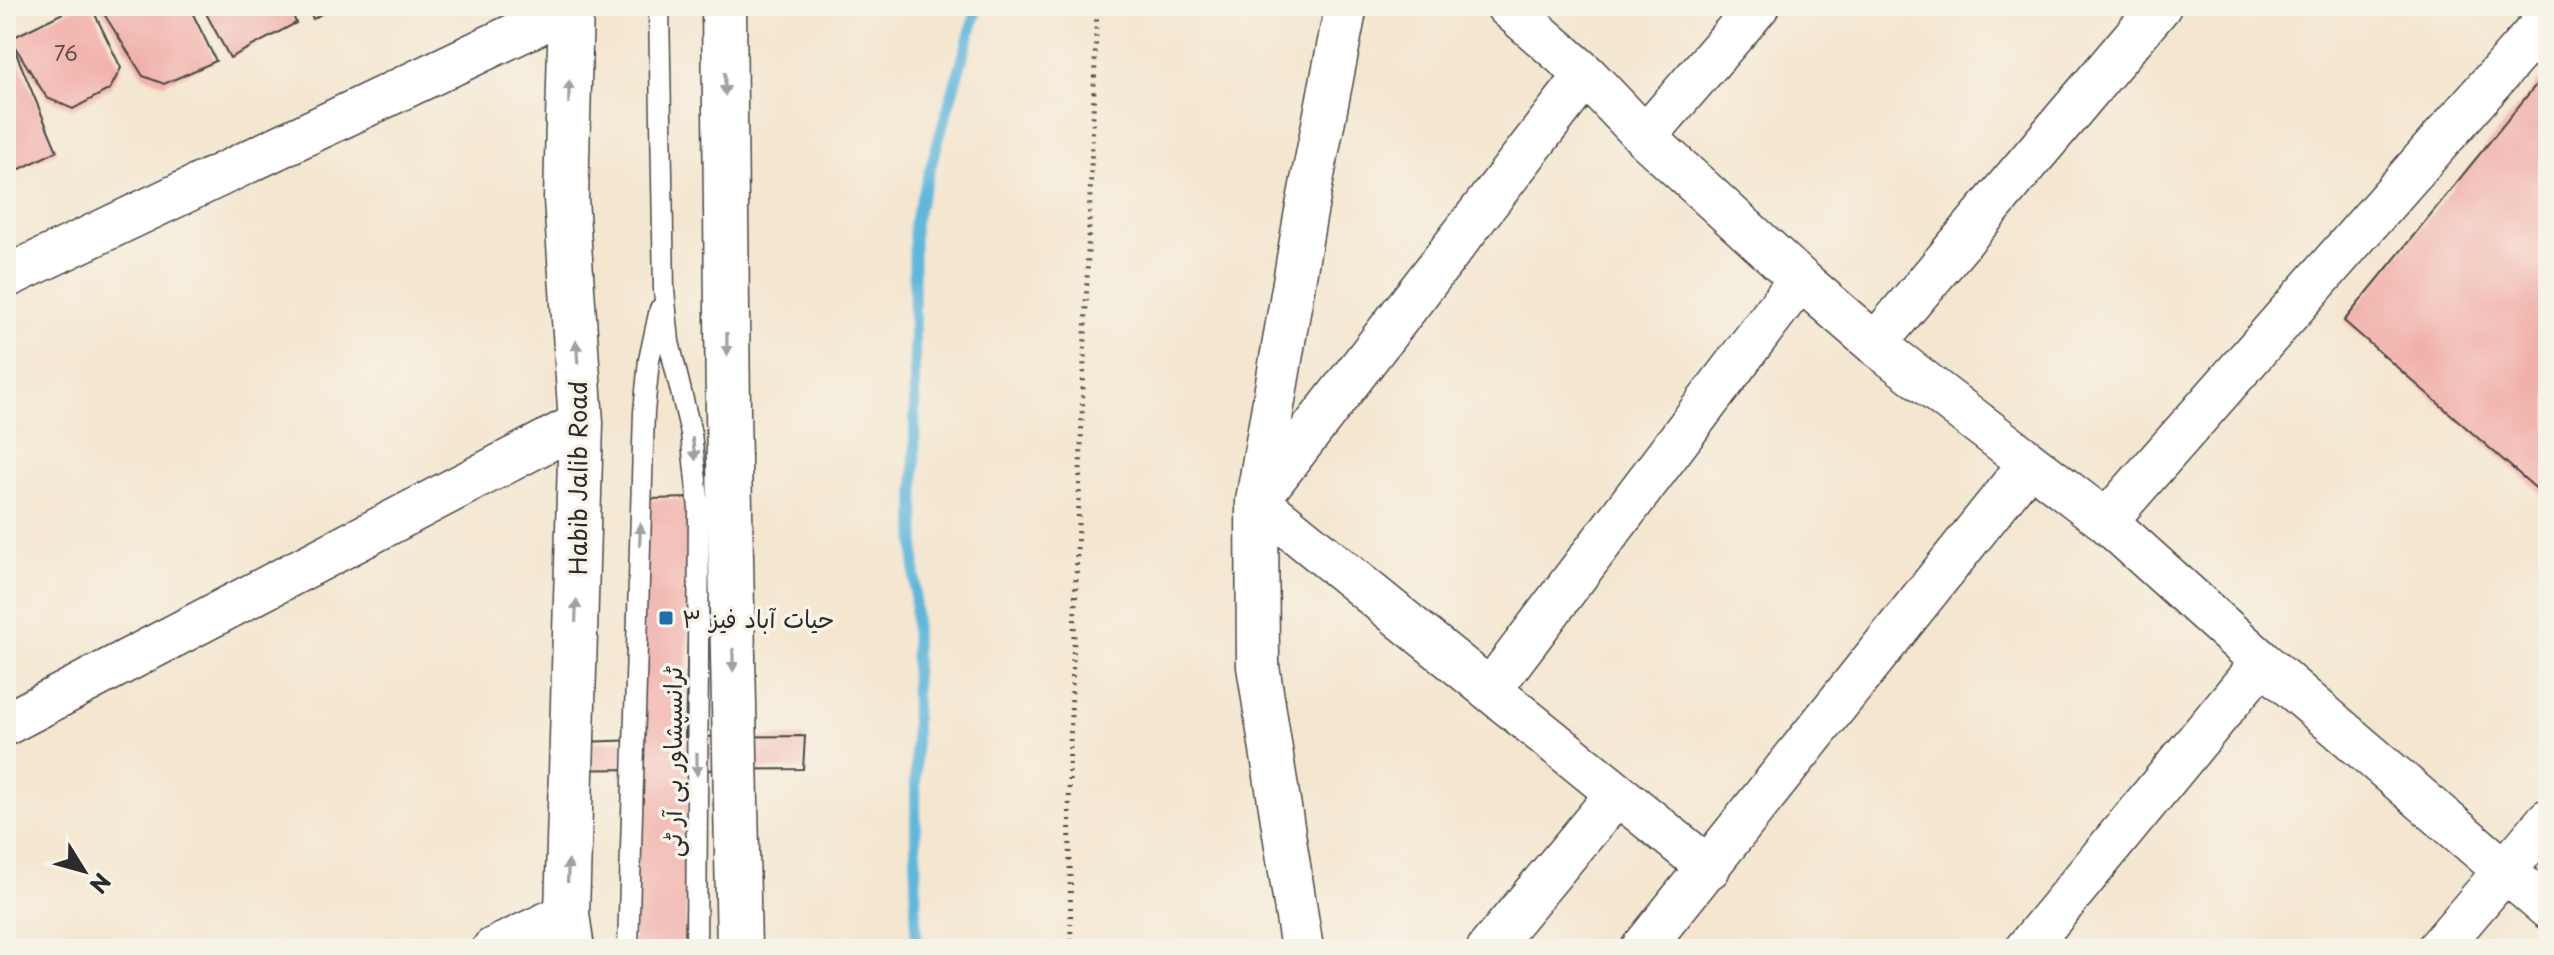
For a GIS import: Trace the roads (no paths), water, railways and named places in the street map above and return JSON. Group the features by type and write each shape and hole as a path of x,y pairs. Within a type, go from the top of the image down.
{"main road":[{"path":"724,6 728,412 739,949"},
{"name":"Habib Jalib Road","path":"569,931 581,423 566,199 571,7"}],"street":[{"path":"1302,949 1258,666 1257,501 1305,217 1346,6"},
{"path":"1507,6 1586,75 1645,137 1875,344 2106,521 2262,662 2548,908"},
{"path":"1645,137 1758,6"},
{"path":"1875,344 2160,6"},
{"path":"6,277 571,7"},
{"path":"2106,521 2548,18"},
{"path":"1257,501 1586,75"},
{"path":"1490,690 1800,279"},
{"path":"6,724 581,423"},
{"path":"1642,949 2029,464"},
{"path":"1257,501 1709,868"},
{"path":"2026,949 2262,662"},
{"path":"1488,949 1617,794"},
{"path":"2438,949 2548,820"},
{"path":"493,949 569,931"}],"lane":[{"name":"ٹرانسپشاور بی آر ٹی","path":"659,6 664,290 669,342 691,433 699,509 696,949"},
{"name":"ٹرانسپشاور بی آر ٹی","path":"628,949 644,412 649,360 664,290"}],"waterway":[{"path":"916,949 914,223 978,6"}],"place":[{"name":"حیات آباد فیز ۳","path":"666,618"}]}
